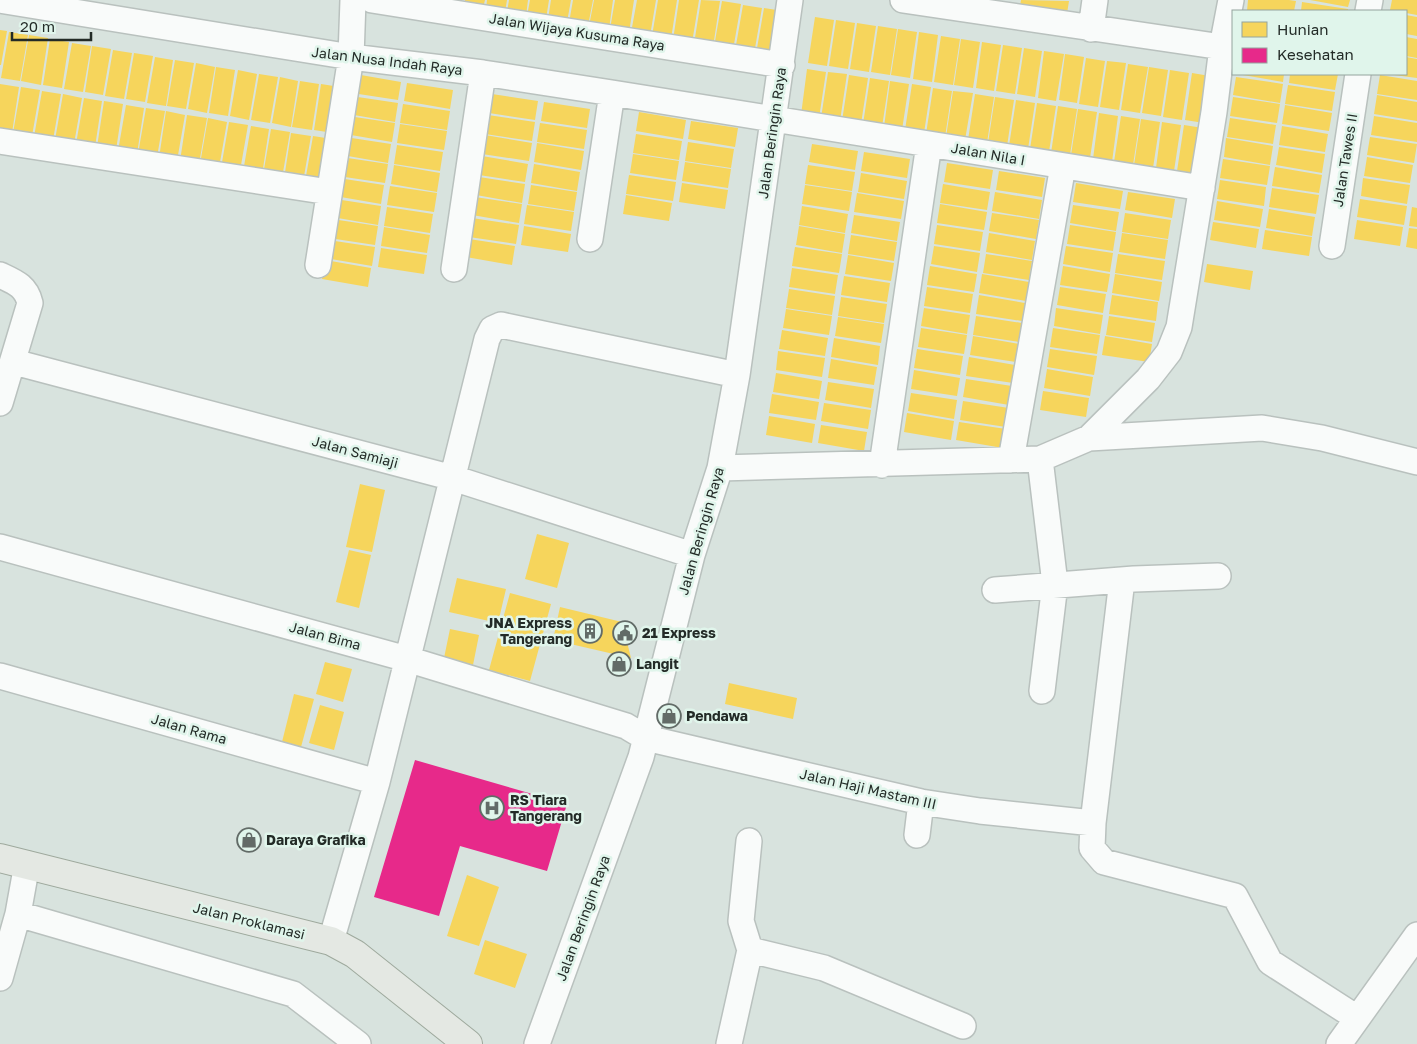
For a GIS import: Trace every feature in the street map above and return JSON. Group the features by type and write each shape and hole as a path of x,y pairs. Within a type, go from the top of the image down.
{"main road":[{"name":"Jalan Proklamasi","path":"0,858 331,942 355,954 468,1044"}],"street":[{"name":"Jalan Nusa Indah Raya","path":"0,0 351,43 483,73 774,121"},
{"path":"318,266 351,43 353,0"},
{"name":"Jalan Beringin Raya","path":"537,1044 638,767 692,555 720,468 736,376 790,0"},
{"path":"904,0 949,3 1090,29 1222,47"},
{"path":"1090,29 1095,0"},
{"path":"1089,438 1148,379 1169,352 1179,327 1202,188 1222,47 1231,0"},
{"name":"Jalan Wijaya Kusuma Raya","path":"381,1 782,65"},
{"path":"454,269 483,73"},
{"name":"Jalan Tawes II","path":"1332,246 1358,75"},
{"path":"590,239 612,93"},
{"name":"Jalan Nila I","path":"774,121 1202,188"},
{"path":"0,141 328,192"},
{"path":"882,465 929,144"},
{"path":"1011,460 1063,166"},
{"path":"0,403 14,362 30,303 27,293 10,280"},
{"path":"331,942 377,782 487,339 492,329 501,325 736,376"},
{"name":"Jalan Samiaji","path":"14,362 453,478 692,555"},
{"path":"720,468 882,465 1040,459 1089,438 1262,428 1322,438 1417,462"},
{"path":"1040,459 1055,584 1042,691"},
{"name":"Jalan Bima","path":"0,547 407,659 626,726 646,738"},
{"path":"995,590 1055,584 1218,576"},
{"path":"1122,580 1093,823 1092,848 1104,862 1235,896 1270,962 1356,1018"},
{"name":"Jalan Rama","path":"0,676 377,782"},
{"name":"Jalan Haji Mastam III","path":"646,738 921,802 980,811 1093,823"},
{"path":"917,835 921,802"},
{"path":"729,1044 750,950 741,921 749,841"},
{"path":"0,978 18,914 27,864"},
{"path":"18,914 293,994 358,1044"},
{"path":"1339,1044 1417,935"},
{"path":"750,950 824,968 963,1026"}],"building: Hunian":[{"path":"465,0 485,0 483,8 465,5"},
{"path":"487,0 507,0 505,12 486,9"},
{"path":"509,0 528,0 526,16 507,12"},
{"path":"530,0 549,0 546,19 527,16"},
{"path":"551,0 571,0 567,22 548,19"},
{"path":"573,0 593,0 588,26 569,23"},
{"path":"594,0 613,0 609,29 589,26"},
{"path":"615,0 634,0 629,33 610,29"},
{"path":"637,0 656,0 650,36 631,33"},
{"path":"658,0 677,0 671,39 652,36"},
{"path":"679,0 699,0 692,43 673,40"},
{"path":"701,0 720,1 713,47 694,44"},
{"path":"1021,0 1069,1 1066,20 1019,12"},
{"path":"1248,0 1296,1 1294,10 1247,10"},
{"path":"1310,0 1350,0 1348,7"},
{"path":"1392,0 1417,0 1417,15 1407,13 1407,10 1390,10"},
{"path":"722,1 741,4 733,50 714,47"},
{"path":"1302,2 1348,9 1348,10 1301,10"},
{"path":"743,5 762,8 754,54 735,51"},
{"path":"764,8 783,11 776,57 756,54"},
{"path":"1407,15 1417,17 1417,36 1407,34"},
{"path":"815,17 834,20 827,66 808,63"},
{"path":"836,20 855,23 848,69 829,66"},
{"path":"857,23 876,26 869,72 850,69"},
{"path":"878,26 897,29 890,75 871,72"},
{"path":"898,29 917,32 910,78 891,75"},
{"path":"0,30 7,31 1,65 0,65"},
{"path":"9,32 28,35 20,81 1,78"},
{"path":"919,32 938,35 932,82 913,79"},
{"path":"29,35 48,38 41,85 21,81"},
{"path":"941,36 960,39 953,85 934,82"},
{"path":"1407,37 1417,39 1417,58 1407,56"},
{"path":"50,39 69,42 62,88 43,85"},
{"path":"961,39 980,42 973,88 954,85"},
{"path":"982,42 1001,45 994,91 976,88"},
{"path":"72,43 91,46 83,92 64,89"},
{"path":"1003,45 1022,48 1015,94 996,91"},
{"path":"92,46 111,49 103,95 85,92"},
{"path":"1024,48 1042,51 1035,97 1017,94"},
{"path":"113,50 132,53 124,99 105,96"},
{"path":"1044,51 1064,54 1056,101 1038,98"},
{"path":"134,53 153,56 145,102 126,99"},
{"path":"1065,54 1084,57 1077,103 1059,100"},
{"path":"155,57 173,60 166,106 147,103"},
{"path":"1407,57 1417,59 1417,78 1394,75 1407,75"},
{"path":"1086,58 1105,61 1098,107 1079,104"},
{"path":"175,60 194,63 186,109 167,106"},
{"path":"1107,61 1126,63 1119,110 1100,107"},
{"path":"196,63 215,67 207,113 188,109"},
{"path":"1128,64 1148,67 1140,113 1121,110"},
{"path":"216,67 235,70 228,116 209,113"},
{"path":"1149,67 1168,70 1161,116 1142,113"},
{"path":"807,69 826,72 819,118 801,115"},
{"path":"238,70 257,74 249,120 230,116"},
{"path":"1170,70 1189,73 1182,120 1163,117"},
{"path":"828,72 847,74 840,121 821,118"},
{"path":"1192,73 1210,76 1204,123 1185,120"},
{"path":"259,74 278,77 270,123 251,120"},
{"path":"355,74 401,82 398,100 352,93"},
{"path":"849,75 868,78 861,124 842,121"},
{"path":"1243,75 1284,75 1283,82"},
{"path":"1290,75 1338,75 1335,90 1289,83"},
{"path":"1380,75 1417,81 1417,100 1377,94"},
{"path":"280,77 298,81 291,127 272,123"},
{"path":"1236,77 1283,84 1280,103 1233,95"},
{"path":"870,78 889,81 882,127 863,124"},
{"path":"300,81 319,84 312,130 292,127"},
{"path":"890,81 909,84 902,130 884,127"},
{"path":"407,83 453,90 450,109 404,101"},
{"path":"0,84 19,87 12,133 0,131"},
{"path":"321,84 340,87 333,133 314,130"},
{"path":"912,84 931,87 924,133 905,130"},
{"path":"1288,85 1335,92 1332,111 1285,104"},
{"path":"21,87 40,90 32,136 13,133"},
{"path":"933,88 952,91 945,137 926,134"},
{"path":"42,91 61,94 53,140 34,137"},
{"path":"953,91 973,93 965,140 946,137"},
{"path":"63,94 82,98 74,144 55,140"},
{"path":"492,94 538,101 535,120 489,113"},
{"path":"975,94 994,97 987,143 968,140"},
{"path":"1377,95 1417,102 1417,121 1374,114"},
{"path":"351,96 398,103 395,122 348,114"},
{"path":"995,97 1014,100 1007,146 988,143"},
{"path":"1233,97 1280,104 1277,123 1230,116"},
{"path":"84,98 102,101 95,147 76,144"},
{"path":"1016,100 1035,103 1028,149 1009,146"},
{"path":"104,101 123,104 116,150 97,147"},
{"path":"544,102 590,109 587,128 541,121"},
{"path":"1037,103 1056,106 1049,152 1030,149"},
{"path":"403,104 450,111 447,130 400,123"},
{"path":"126,105 144,108 137,154 118,151"},
{"path":"1285,105 1332,113 1329,131 1282,124"},
{"path":"1058,106 1077,109 1070,155 1051,153"},
{"path":"146,108 165,111 157,157 138,154"},
{"path":"1078,109 1097,112 1090,158 1071,155"},
{"path":"166,111 185,115 177,161 159,158"},
{"path":"639,112 686,120 683,139 636,131"},
{"path":"1099,113 1118,116 1112,162 1093,159"},
{"path":"187,115 207,118 199,164 180,161"},
{"path":"488,115 535,122 532,141 485,134"},
{"path":"348,116 395,123 392,142 345,134"},
{"path":"1121,116 1140,119 1133,165 1114,162"},
{"path":"1374,116 1417,123 1417,142 1371,135"},
{"path":"208,118 227,122 219,168 200,164"},
{"path":"1230,118 1276,125 1273,144 1227,137"},
{"path":"1141,119 1160,122 1153,168 1134,165"},
{"path":"691,121 738,128 735,147 688,139"},
{"path":"229,122 248,125 240,171 221,168"},
{"path":"1162,122 1181,125 1174,171 1156,168"},
{"path":"540,123 587,130 584,149 537,142"},
{"path":"400,124 447,131 444,150 397,143"},
{"path":"1184,125 1203,128 1196,174 1177,171"},
{"path":"251,126 269,129 262,175 243,172"},
{"path":"1282,126 1328,134 1325,152 1279,145"},
{"path":"271,129 290,132 282,178 263,175"},
{"path":"291,133 311,136 303,182 284,179"},
{"path":"636,134 682,141 679,160 633,153"},
{"path":"485,135 532,143 529,161 482,154"},
{"path":"313,136 332,139 324,185 305,182"},
{"path":"345,137 391,144 388,163 342,155"},
{"path":"1370,137 1417,144 1414,163 1367,155"},
{"path":"1226,138 1273,146 1270,165 1224,157"},
{"path":"688,142 734,149 731,168 685,161"},
{"path":"537,143 584,151 581,170 534,162"},
{"path":"812,144 858,151 855,170 809,162"},
{"path":"397,145 443,152 440,171 394,164"},
{"path":"1279,147 1325,154 1322,173 1276,165"},
{"path":"864,152 910,159 907,178 861,171"},
{"path":"633,154 679,161 676,180 630,173"},
{"path":"482,156 528,164 525,182 479,175"},
{"path":"341,157 388,164 385,183 338,176"},
{"path":"1367,157 1413,165 1410,183 1364,176"},
{"path":"1223,159 1270,166 1267,185 1220,178"},
{"path":"685,162 731,169 728,188 682,181"},
{"path":"947,163 993,170 990,189 944,182"},
{"path":"534,164 580,172 577,191 531,183"},
{"path":"394,165 440,173 437,192 391,184"},
{"path":"808,165 855,172 852,191 805,184"},
{"path":"1275,167 1322,175 1319,193 1272,186"},
{"path":"999,171 1045,178 1042,197 996,190"},
{"path":"861,173 907,181 904,199 858,192"},
{"path":"629,175 676,182 673,201 626,194"},
{"path":"479,177 525,184 522,203 476,195"},
{"path":"338,178 384,185 381,204 335,196"},
{"path":"1363,178 1410,185 1407,204 1361,196"},
{"path":"1220,180 1266,187 1264,206 1217,199"},
{"path":"682,183 728,190 725,209 679,202"},
{"path":"1076,183 1123,191 1120,209 1073,202"},
{"path":"943,184 990,192 987,210 940,203"},
{"path":"531,185 577,192 574,211 528,204"},
{"path":"805,185 852,192 849,211 802,204"},
{"path":"390,186 437,193 434,212 387,205"},
{"path":"1272,188 1319,195 1316,214 1269,207"},
{"path":"995,192 1042,200 1039,219 992,211"},
{"path":"1128,192 1175,199 1172,218 1125,210"},
{"path":"857,193 904,201 901,219 854,212"},
{"path":"626,195 672,203 669,221 623,214"},
{"path":"475,197 522,204 519,223 472,215"},
{"path":"335,199 381,206 378,225 332,217"},
{"path":"1360,199 1407,206 1404,225 1357,217"},
{"path":"1217,201 1263,209 1260,227 1214,220"},
{"path":"940,204 987,212 984,230 937,223"},
{"path":"527,205 574,212 571,231 524,224"},
{"path":"1073,205 1119,212 1116,231 1070,223"},
{"path":"802,206 848,214 845,233 799,225"},
{"path":"387,207 433,214 430,233 384,226"},
{"path":"1412,207 1417,208 1417,227 1409,226"},
{"path":"1269,209 1315,217 1312,236 1266,228"},
{"path":"992,213 1039,220 1036,239 989,231"},
{"path":"1125,213 1171,220 1168,239 1122,232"},
{"path":"854,215 900,222 897,241 851,233"},
{"path":"472,218 519,225 516,244 469,237"},
{"path":"332,219 378,226 375,245 329,238"},
{"path":"1357,220 1403,227 1400,246 1354,239"},
{"path":"1213,222 1259,229 1256,248 1210,240"},
{"path":"937,225 983,232 980,251 934,244"},
{"path":"1070,225 1116,232 1113,251 1067,244"},
{"path":"524,226 571,234 568,252 521,245"},
{"path":"799,226 845,234 842,253 796,245"},
{"path":"384,227 430,235 427,253 381,246"},
{"path":"1409,228 1417,229 1417,249 1406,247"},
{"path":"1265,230 1312,237 1309,256 1262,249"},
{"path":"989,233 1035,241 1032,260 986,252"},
{"path":"1122,233 1168,240 1165,259 1119,252"},
{"path":"851,235 897,242 894,261 848,254"},
{"path":"469,239 515,246 512,265 466,257"},
{"path":"328,240 375,247 372,266 325,258"},
{"path":"934,246 980,253 977,272 931,264"},
{"path":"1066,246 1113,253 1110,272 1063,264"},
{"path":"795,247 842,254 839,273 792,266"},
{"path":"381,248 427,255 424,274 378,267"},
{"path":"986,254 1032,261 1029,280 983,273"},
{"path":"1118,254 1165,261 1162,280 1115,273"},
{"path":"848,255 894,263 891,281 845,274"},
{"path":"325,260 371,268 368,287 322,279"},
{"path":"1207,264 1253,271 1250,290 1204,282"},
{"path":"930,266 977,274 974,292 927,285"},
{"path":"1063,266 1110,274 1107,292 1060,285"},
{"path":"792,268 838,275 835,294 789,287"},
{"path":"982,274 1029,282 1026,301 979,293"},
{"path":"1115,274 1162,282 1159,301 1112,293"},
{"path":"844,276 890,283 887,302 841,295"},
{"path":"927,287 973,294 970,313 924,306"},
{"path":"1060,287 1106,294 1103,313 1057,305"},
{"path":"789,289 835,296 832,315 786,308"},
{"path":"979,295 1025,303 1022,321 976,314"},
{"path":"1112,295 1158,302 1156,321 1109,314"},
{"path":"841,297 887,304 884,323 838,316"},
{"path":"924,308 970,315 967,334 921,326"},
{"path":"1056,308 1103,315 1100,334 1054,326"},
{"path":"786,309 832,316 829,335 783,328"},
{"path":"976,316 1022,323 1019,342 973,335"},
{"path":"1109,316 1155,323 1152,342 1106,335"},
{"path":"838,317 884,324 881,343 835,336"},
{"path":"921,328 967,335 964,354 918,347"},
{"path":"1053,328 1100,335 1097,354 1050,347"},
{"path":"782,330 828,338 825,356 779,349"},
{"path":"973,336 1019,344 1016,362 970,355"},
{"path":"1105,336 1152,344 1149,362 1102,355"},
{"path":"834,338 880,346 878,365 831,357"},
{"path":"917,349 963,356 960,375 914,368"},
{"path":"1050,349 1097,356 1094,375 1047,367"},
{"path":"778,351 825,358 822,377 776,370"},
{"path":"969,357 1015,365 1013,383 966,376"},
{"path":"831,359 877,367 874,385 828,378"},
{"path":"1047,369 1093,377 1090,396 1044,388"},
{"path":"914,370 960,378 957,396 911,389"},
{"path":"776,373 822,381 819,399 773,392"},
{"path":"966,379 1012,386 1009,405 963,397"},
{"path":"828,382 874,389 871,408 825,400"},
{"path":"1043,391 1089,398 1086,417 1040,410"},
{"path":"911,393 957,400 954,419 908,411"},
{"path":"772,394 819,402 816,420 769,413"},
{"path":"963,401 1009,408 1006,427 960,420"},
{"path":"824,403 871,410 868,429 821,421"},
{"path":"907,413 954,421 951,440 904,432"},
{"path":"769,416 815,424 812,443 766,435"},
{"path":"959,422 1006,429 1003,448 956,440"},
{"path":"821,425 867,432 864,451 818,443"},
{"path":"360,484 385,490 372,552 346,547"},
{"path":"537,534 569,543 557,588 525,579"},
{"path":"349,550 371,555 359,608 336,602"},
{"path":"457,578 506,589 498,623 449,612"},
{"path":"510,593 551,604 530,681 489,670"},
{"name":"JNA Express Tangerang","path":"560,607 622,622 631,658 553,640"},
{"path":"450,629 479,635 473,665 444,658"},
{"path":"325,662 352,669 343,702 316,694"},
{"path":"729,683 797,698 793,719 725,704"},
{"path":"294,694 314,699 301,747 282,742"},
{"path":"320,705 344,712 334,750 309,743"},
{"path":"467,875 499,887 479,946 447,936"},
{"path":"485,940 527,954 515,988 474,974"}],"building: Kesehatan":[{"path":"415,760 567,804 547,871 460,846 439,916 374,897"}],"place":[{"name":"JNA Express Tangerang","path":"590,631"},
{"name":"21 Express","path":"625,633"},
{"name":"Langit","path":"619,664"},
{"name":"Pendawa","path":"669,716"},
{"name":"RS Tiara Tangerang","path":"492,808"},
{"name":"Daraya Grafika","path":"249,840"}]}
